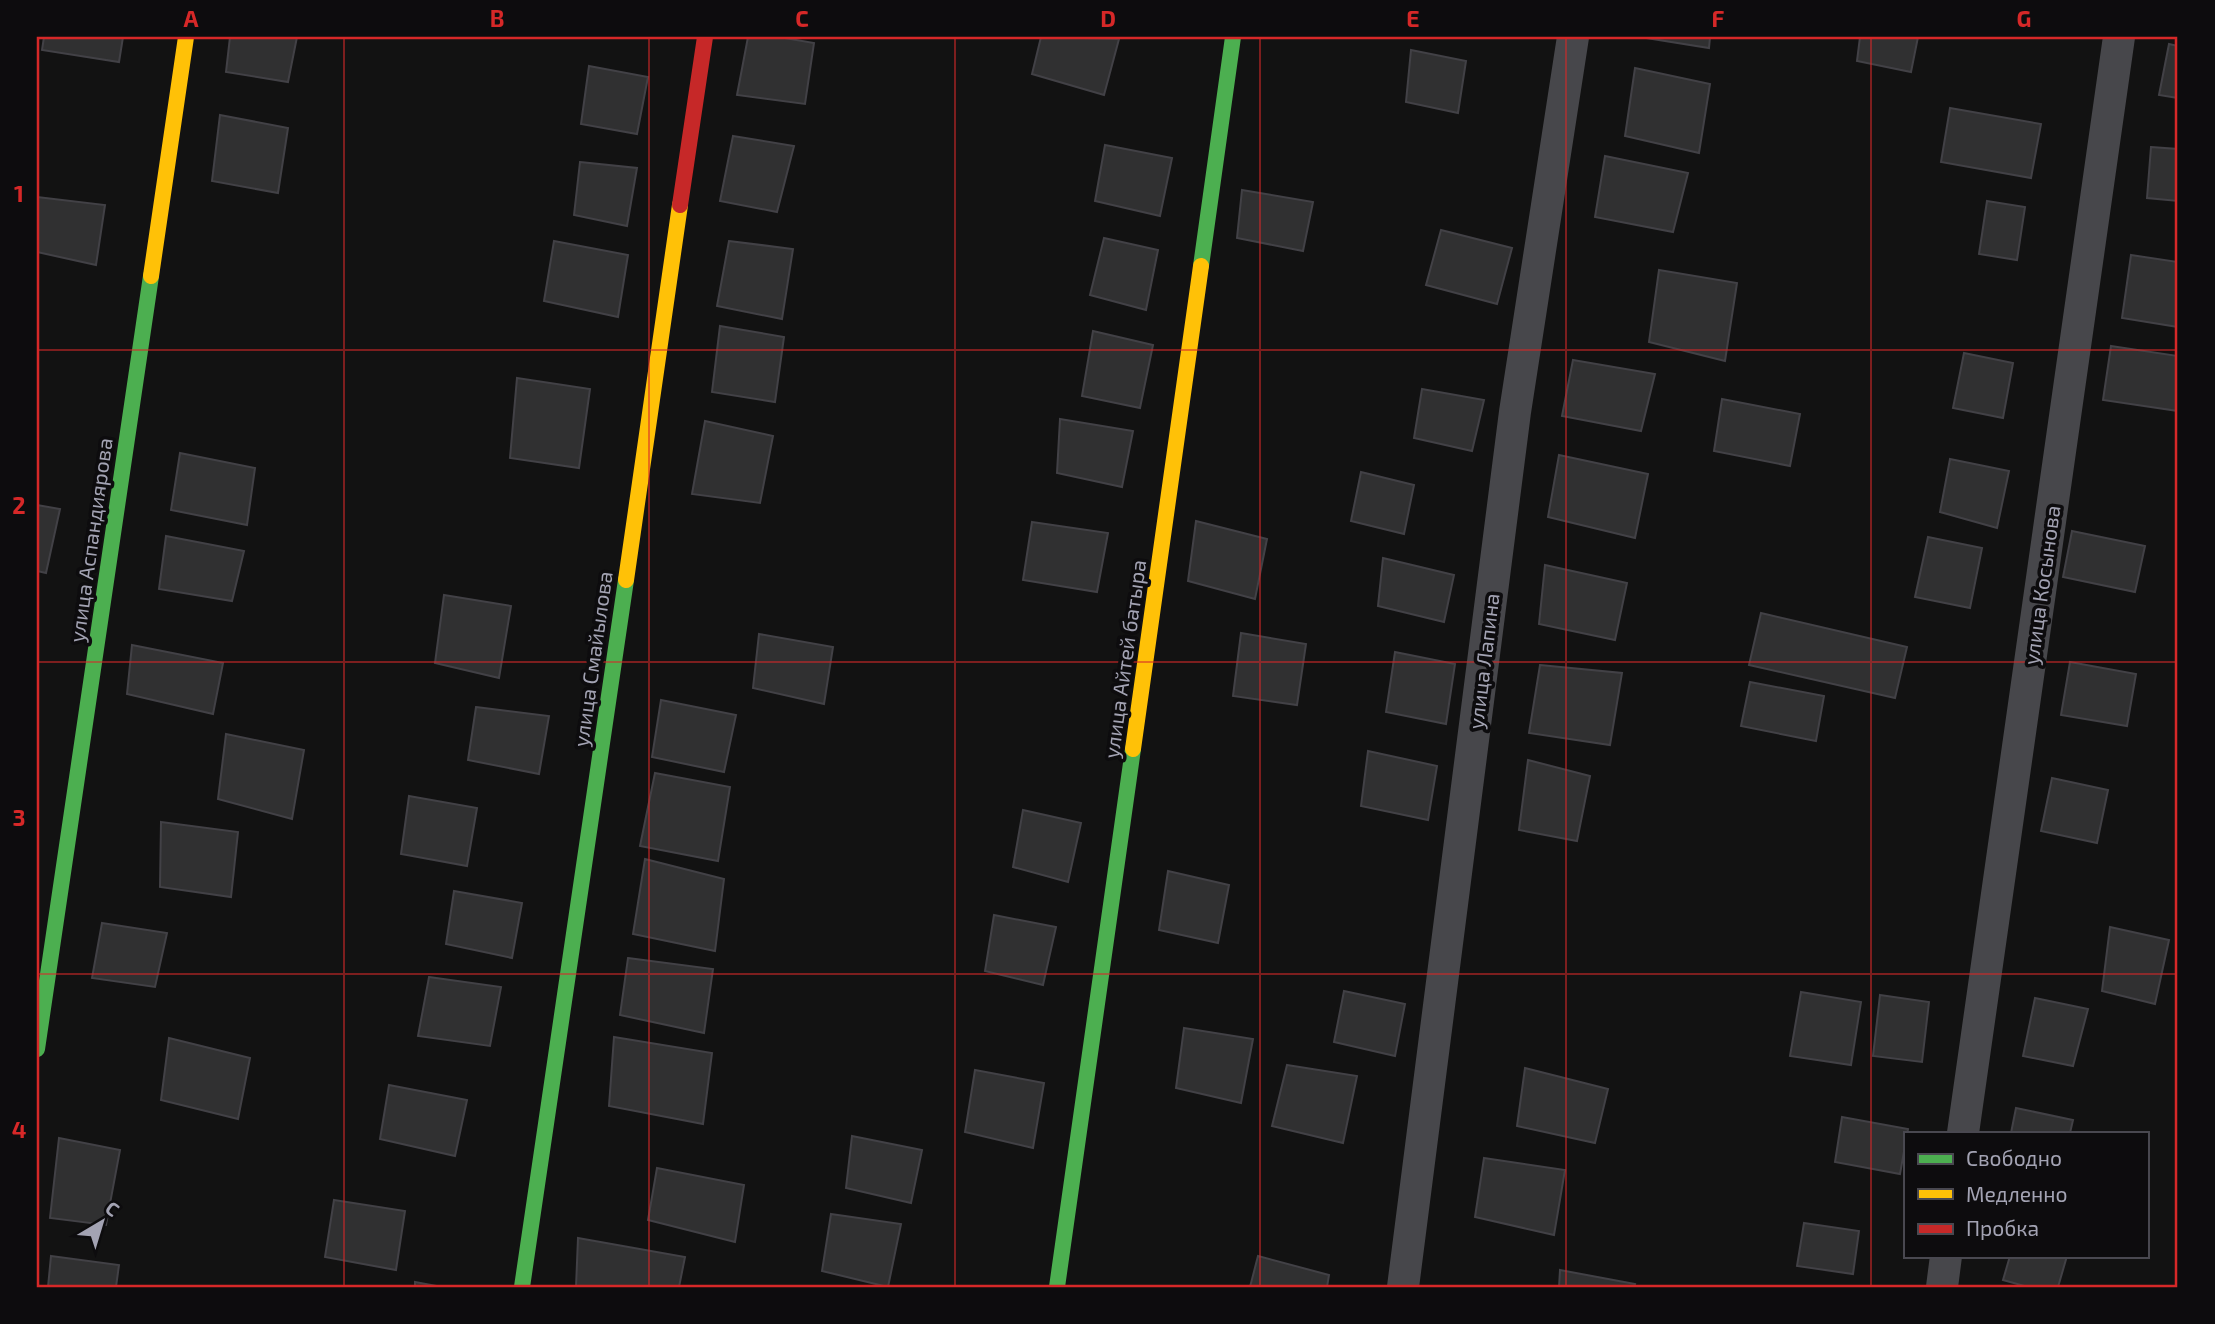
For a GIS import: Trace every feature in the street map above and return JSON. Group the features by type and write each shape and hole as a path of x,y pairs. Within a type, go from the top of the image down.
{"street":[{"name":"улица Аспандиярова","path":"37,1049 186,37"},
{"name":"улица Смайылова","path":"522,1287 705,37"},
{"name":"улица Айтей батыра","path":"1057,1287 1233,37"},
{"name":"улица Лапина","path":"1403,1287 1515,412 1573,37"},
{"name":"улица Косынова","path":"1964,1132 2119,37"},
{"path":"1942,1287 1946,1258"}],"building":[{"path":"44,37 123,37 119,62 42,50"},
{"path":"230,37 297,37 288,82 226,72"},
{"path":"748,37 779,37 814,43 805,104 737,95"},
{"path":"1041,37 1119,39 1104,95 1032,74"},
{"path":"1640,37 1710,37 1709,48"},
{"path":"1860,37 1918,37 1911,72 1857,61"},
{"path":"2169,44 2178,46 2178,98 2159,95"},
{"path":"1411,50 1466,61 1458,113 1406,102"},
{"path":"589,66 648,77 637,134 581,124"},
{"path":"1635,68 1710,84 1699,153 1625,136"},
{"path":"1950,108 2041,124 2031,178 1941,162"},
{"path":"220,115 288,128 278,193 212,181"},
{"path":"733,136 794,146 777,212 720,201"},
{"path":"1105,145 1172,158 1160,216 1095,201"},
{"path":"2151,147 2178,149 2178,201 2147,198"},
{"path":"1605,156 1688,173 1673,232 1595,217"},
{"path":"580,162 637,168 627,226 574,215"},
{"path":"1242,190 1313,202 1303,251 1237,238"},
{"path":"37,197 105,205 96,265 37,252"},
{"path":"1987,201 2025,207 2017,260 1979,254"},
{"path":"1441,230 1512,248 1497,304 1426,285"},
{"path":"1104,238 1158,250 1146,310 1090,295"},
{"path":"554,241 628,255 618,317 544,301"},
{"path":"729,241 793,249 782,319 717,306"},
{"path":"2131,255 2178,262 2178,327 2122,318"},
{"path":"1659,270 1737,283 1725,361 1649,342"},
{"path":"720,326 784,337 775,402 712,392"},
{"path":"1093,331 1153,345 1140,408 1082,396"},
{"path":"2111,346 2178,356 2178,411 2103,400"},
{"path":"1964,353 2013,363 2003,418 1953,408"},
{"path":"1573,360 1655,374 1641,431 1562,416"},
{"path":"517,378 590,389 579,468 510,458"},
{"path":"1422,389 1484,400 1472,451 1414,438"},
{"path":"1722,399 1800,414 1790,466 1714,451"},
{"path":"1060,419 1133,431 1122,487 1057,473"},
{"path":"705,421 773,436 760,503 692,494"},
{"path":"180,453 255,468 247,525 171,510"},
{"path":"1559,455 1648,474 1635,538 1548,517"},
{"path":"1950,459 2009,471 1997,528 1940,512"},
{"path":"1361,472 1414,485 1404,534 1351,521"},
{"path":"37,505 60,509 46,573 37,571"},
{"path":"1196,521 1267,539 1255,599 1188,581"},
{"path":"1032,522 1108,533 1097,592 1023,580"},
{"path":"2072,531 2145,546 2135,592 2063,577"},
{"path":"166,536 244,551 232,601 159,589"},
{"path":"1928,537 1982,548 1970,608 1915,597"},
{"path":"1383,558 1454,575 1444,622 1378,606"},
{"path":"1545,565 1627,583 1615,640 1539,624"},
{"path":"444,595 511,606 499,678 435,663"},
{"path":"1761,613 1907,647 1895,698 1749,665"},
{"path":"1241,633 1306,644 1297,705 1233,696"},
{"path":"759,634 833,647 824,704 753,688"},
{"path":"132,645 223,663 213,714 127,694"},
{"path":"1395,652 1455,664 1446,724 1386,712"},
{"path":"2070,662 2136,674 2127,726 2061,715"},
{"path":"1540,665 1622,673 1610,745 1529,733"},
{"path":"1750,682 1824,696 1816,741 1741,726"},
{"path":"661,700 736,715 724,772 652,757"},
{"path":"476,707 549,716 539,774 468,760"},
{"path":"226,734 304,750 292,819 218,799"},
{"path":"1368,751 1437,766 1428,820 1361,806"},
{"path":"1528,760 1590,776 1577,841 1519,830"},
{"path":"655,773 730,787 718,861 640,846"},
{"path":"2052,778 2108,790 2097,843 2041,831"},
{"path":"409,796 477,808 467,866 401,854"},
{"path":"1023,810 1081,823 1068,882 1013,867"},
{"path":"161,822 238,832 231,897 160,887"},
{"path":"645,859 724,879 715,951 633,934"},
{"path":"1168,871 1229,885 1218,943 1159,930"},
{"path":"454,891 522,903 512,958 446,944"},
{"path":"994,915 1056,927 1043,985 985,971"},
{"path":"102,923 167,933 155,987 92,978"},
{"path":"2110,927 2169,940 2155,1004 2102,991"},
{"path":"628,958 713,969 704,1033 620,1015"},
{"path":"429,977 501,987 490,1046 418,1036"},
{"path":"1344,991 1405,1004 1395,1056 1334,1042"},
{"path":"1801,992 1861,1002 1851,1065 1790,1056"},
{"path":"1880,995 1929,1002 1922,1062 1873,1056"},
{"path":"2035,998 2088,1009 2073,1066 2023,1056"},
{"path":"1184,1028 1253,1039 1241,1103 1176,1088"},
{"path":"614,1037 712,1053 703,1124 609,1106"},
{"path":"169,1038 250,1058 238,1119 161,1100"},
{"path":"1287,1065 1357,1076 1343,1143 1272,1126"},
{"path":"1525,1068 1608,1089 1595,1143 1517,1126"},
{"path":"975,1070 1044,1083 1033,1148 965,1132"},
{"path":"389,1085 467,1100 455,1156 380,1139"},
{"path":"2016,1108 2073,1120 2070,1132 2011,1132"},
{"path":"1842,1117 1908,1129 1904,1132 1900,1174 1835,1162"},
{"path":"852,1136 922,1150 911,1203 846,1188"},
{"path":"59,1138 120,1150 106,1225 50,1218"},
{"path":"1484,1158 1565,1170 1554,1235 1475,1217"},
{"path":"657,1168 744,1185 735,1242 648,1220"},
{"path":"334,1200 405,1211 396,1270 325,1257"},
{"path":"831,1214 901,1224 888,1287 822,1271"},
{"path":"1804,1223 1859,1231 1853,1274 1797,1266"},
{"path":"578,1238 685,1257 679,1287 576,1287"},
{"path":"51,1256 119,1265 116,1287 48,1287"},
{"path":"1258,1256 1329,1275 1327,1287 1250,1287"},
{"path":"2009,1258 2066,1258 2058,1287 2028,1287 2003,1280"},
{"path":"1560,1270 1635,1284 1634,1287 1559,1287"},
{"path":"415,1282 442,1287 415,1287"}],"traffic: fast":[{"path":"1201,266 1233,37"},
{"path":"37,1049 151,276"},
{"path":"522,1287 626,580"},
{"path":"1057,1287 1133,749"}],"traffic: slow":[{"path":"151,276 186,37"},
{"path":"626,580 680,205"},
{"path":"1133,749 1201,266"}],"traffic: jam":[{"path":"680,205 705,37"}]}
